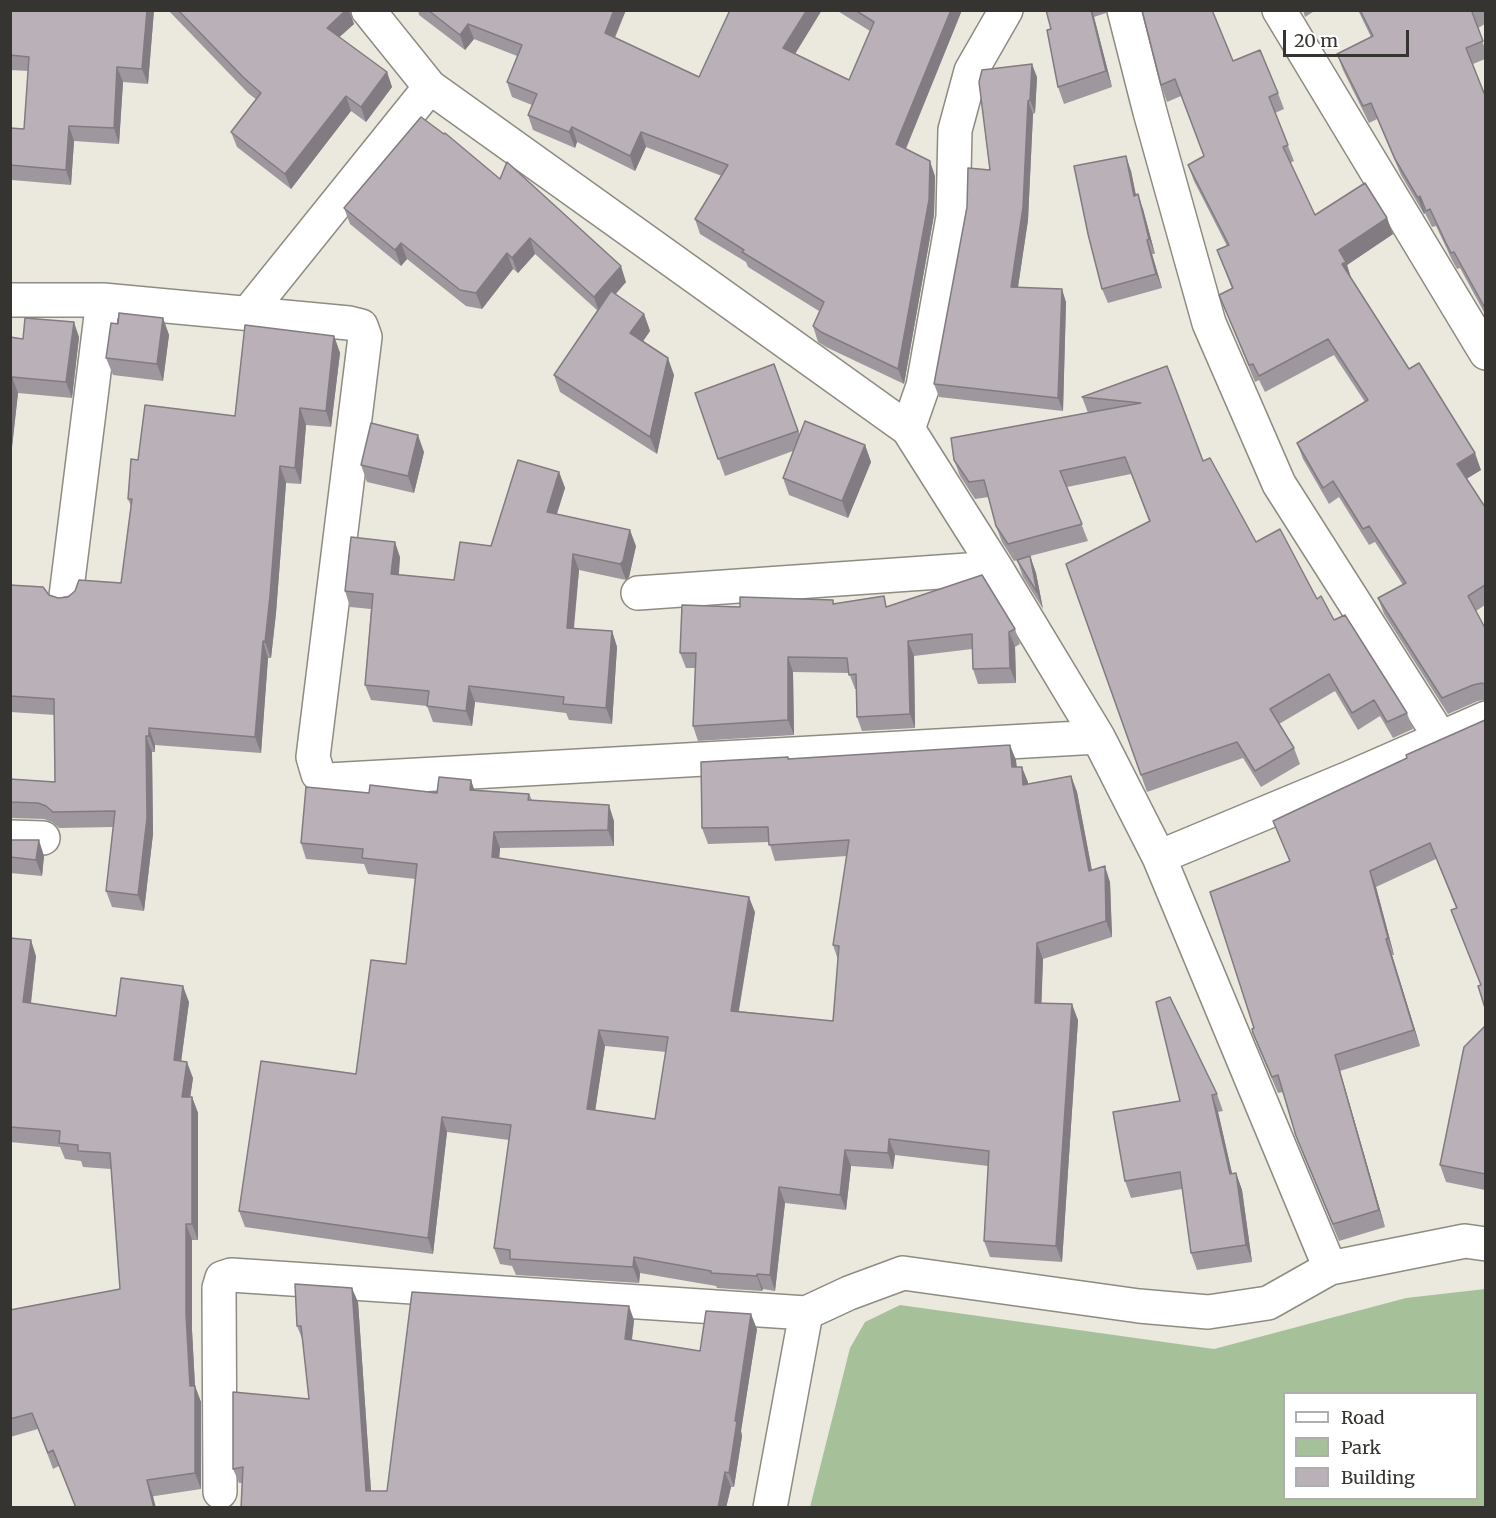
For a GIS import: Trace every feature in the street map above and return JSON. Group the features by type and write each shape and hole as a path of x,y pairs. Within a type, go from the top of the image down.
{"street":[{"path":"368,10 430,87 908,429 996,568 1098,737 1159,857 1330,1268"},
{"path":"908,429 923,386 953,217 955,130 971,71 1006,10"},
{"path":"1124,10 1209,323 1278,484 1440,738"},
{"path":"1279,10 1485,353"},
{"path":"248,313 430,87"},
{"path":"10,300 103,300 361,326 365,337 313,757 318,774 328,780 1098,737"},
{"path":"66,596 103,300"},
{"path":"638,593 996,568"},
{"path":"1159,857 1349,778 1485,718"},
{"path":"10,837 43,838"},
{"path":"220,1492 219,1288 222,1278 231,1275 806,1313 849,1293 903,1273 1139,1306 1208,1312 1268,1303 1330,1268 1465,1241 1485,1244"},
{"path":"770,1508 806,1313"}],"green space":[{"path":"1485,1289 1485,1507 810,1507 850,1348 865,1322 900,1305 1214,1349 1406,1298"}],"building":[{"path":"10,10 147,10 142,69 117,67 114,128 69,126 66,170 10,165 10,128 24,129 29,57 10,55"},
{"path":"178,10 346,10 327,28 387,72 361,107 346,96 285,174 231,132 261,93"},
{"path":"428,10 614,10 605,33 699,77 730,10 807,10 783,48 849,80 874,22 855,10 951,10 896,144 930,161 929,200 898,369 821,332 813,326 824,302 742,252 744,250 695,219 728,165 641,132 630,156 572,127 569,132 528,115 537,94 507,82 522,45 468,24 460,35"},
{"path":"1046,10 1091,10 1106,71 1058,87 1047,30 1051,29"},
{"path":"1142,10 1212,10 1233,61 1260,50 1278,93 1269,97 1288,145 1283,147 1315,215 1365,183 1387,218 1339,250 1346,262 1342,264 1409,369 1419,363 1475,453 1457,464 1485,507 1485,585 1468,596 1485,628 1485,685 1482,683 1473,685 1442,698 1378,598 1406,583 1369,526 1363,529 1333,481 1323,488 1297,443 1368,400 1328,339 1259,376 1253,364 1249,365 1219,295 1233,288 1217,250 1229,245 1188,165 1204,156 1175,79 1161,85"},
{"path":"1360,10 1474,10 1472,12 1483,41 1466,48 1485,92 1485,308 1454,252 1451,253 1430,209 1426,211 1420,196 1418,198 1395,159 1371,103 1363,106 1337,54 1373,36"},
{"path":"1032,64 1023,207 1011,287 1062,289 1058,398 934,384 967,207 968,168 990,170 979,82 982,70"},
{"path":"421,117 445,133 500,179 507,162 621,266 594,297 530,238 512,258 507,253 476,293 460,290 401,243 395,250 344,208"},
{"path":"1126,156 1134,196 1138,194 1156,274 1102,289 1074,166"},
{"path":"611,291 644,314 630,333 668,358 650,437 554,375"},
{"path":"119,313 163,318 157,364 106,358 111,323 118,324"},
{"path":"25,318 74,322 66,382 12,377 10,395 10,337 23,339"},
{"path":"245,325 334,336 326,411 300,408 295,468 280,466 270,596 265,642 263,641 255,737 149,728 149,736 146,736 147,818 138,895 106,891 115,811 53,812 38,803 10,802 10,779 55,782 54,699 10,696 10,585 43,587 49,595 58,598 68,597 75,591 79,580 121,583 132,499 128,499 131,459 138,460 145,405 235,416"},
{"path":"774,364 798,431 718,459 695,393"},
{"path":"1167,366 1203,461 1210,458 1256,542 1280,529 1317,599 1321,596 1334,620 1345,615 1407,713 1387,722 1374,700 1352,713 1329,674 1270,709 1294,748 1255,771 1237,742 1141,775 1066,564 1150,521 1125,457 1060,471 1082,524 1008,544 996,526 984,480 969,482 954,460 951,438 1141,403 1082,397"},
{"path":"805,421 865,445 842,501 783,478"},
{"path":"371,423 418,435 408,476 361,465"},
{"path":"518,460 559,472 547,512 630,530 623,561 620,564 573,554 567,628 612,631 606,708 563,704 564,697 469,686 466,711 427,706 429,691 365,685 373,594 345,591 351,537 395,542 391,574 454,580 460,542 491,546"},
{"path":"1030,556 1037,592 1017,560"},
{"path":"982,575 1015,629 1009,632 1010,668 973,669 972,634 908,641 910,714 857,717 856,674 849,675 847,658 788,657 788,720 693,726 696,653 680,653 682,605 740,607 740,597 833,600 833,604 884,596 886,607"},
{"path":"1485,720 1485,1008 1478,986 1481,985 1451,910 1457,908 1430,843 1370,871 1388,938 1386,939 1414,1030 1335,1055 1379,1210 1333,1224 1296,1136 1278,1075 1272,1077 1253,1033 1254,1028 1210,892 1290,861 1273,821 1407,758 1406,755"},
{"path":"1010,745 1012,767 1022,767 1023,785 1071,776 1089,871 1105,866 1106,921 1037,943 1035,1003 1072,1004 1056,1246 984,1241 989,1151 889,1139 888,1153 845,1150 840,1195 779,1187 770,1275 711,1273 711,1271 634,1257 633,1267 510,1259 510,1250 494,1248 511,1125 442,1117 428,1238 239,1211 261,1061 356,1074 371,960 406,964 417,864 362,858 363,849 301,843 306,787 369,793 370,785 437,793 439,777 471,780 470,790 529,794 528,800 609,805 608,830 494,832 492,857 749,897 731,1011 833,1021 839,946 833,945 849,840 769,845 768,827 702,828 701,762 788,757 788,759","holes":["599,1030 668,1037 655,1119 587,1109"]},
{"path":"10,840 39,840 36,860 10,857"},
{"path":"10,938 31,940 23,1002 116,1016 121,978 183,986 174,1060 187,1062 182,1097 192,1097 192,1224 186,1224 186,1314 190,1386 195,1386 195,1473 147,1480 154,1508 76,1508 53,1450 48,1453 32,1413 10,1419 10,1310 120,1289 110,1153 78,1151 78,1145 59,1143 60,1131 10,1127"},
{"path":"1170,997 1217,1094 1212,1095 1230,1174 1236,1173 1246,1245 1191,1253 1180,1172 1125,1181 1113,1112 1180,1101 1156,1002"},
{"path":"1485,1026 1485,1174 1440,1165 1464,1047"},
{"path":"295,1284 352,1288 366,1491 387,1491 412,1292 629,1306 625,1339 700,1351 706,1311 751,1314 729,1473 725,1472 718,1508 241,1508 243,1467 233,1469 233,1392 309,1399 301,1326 297,1326"}]}
